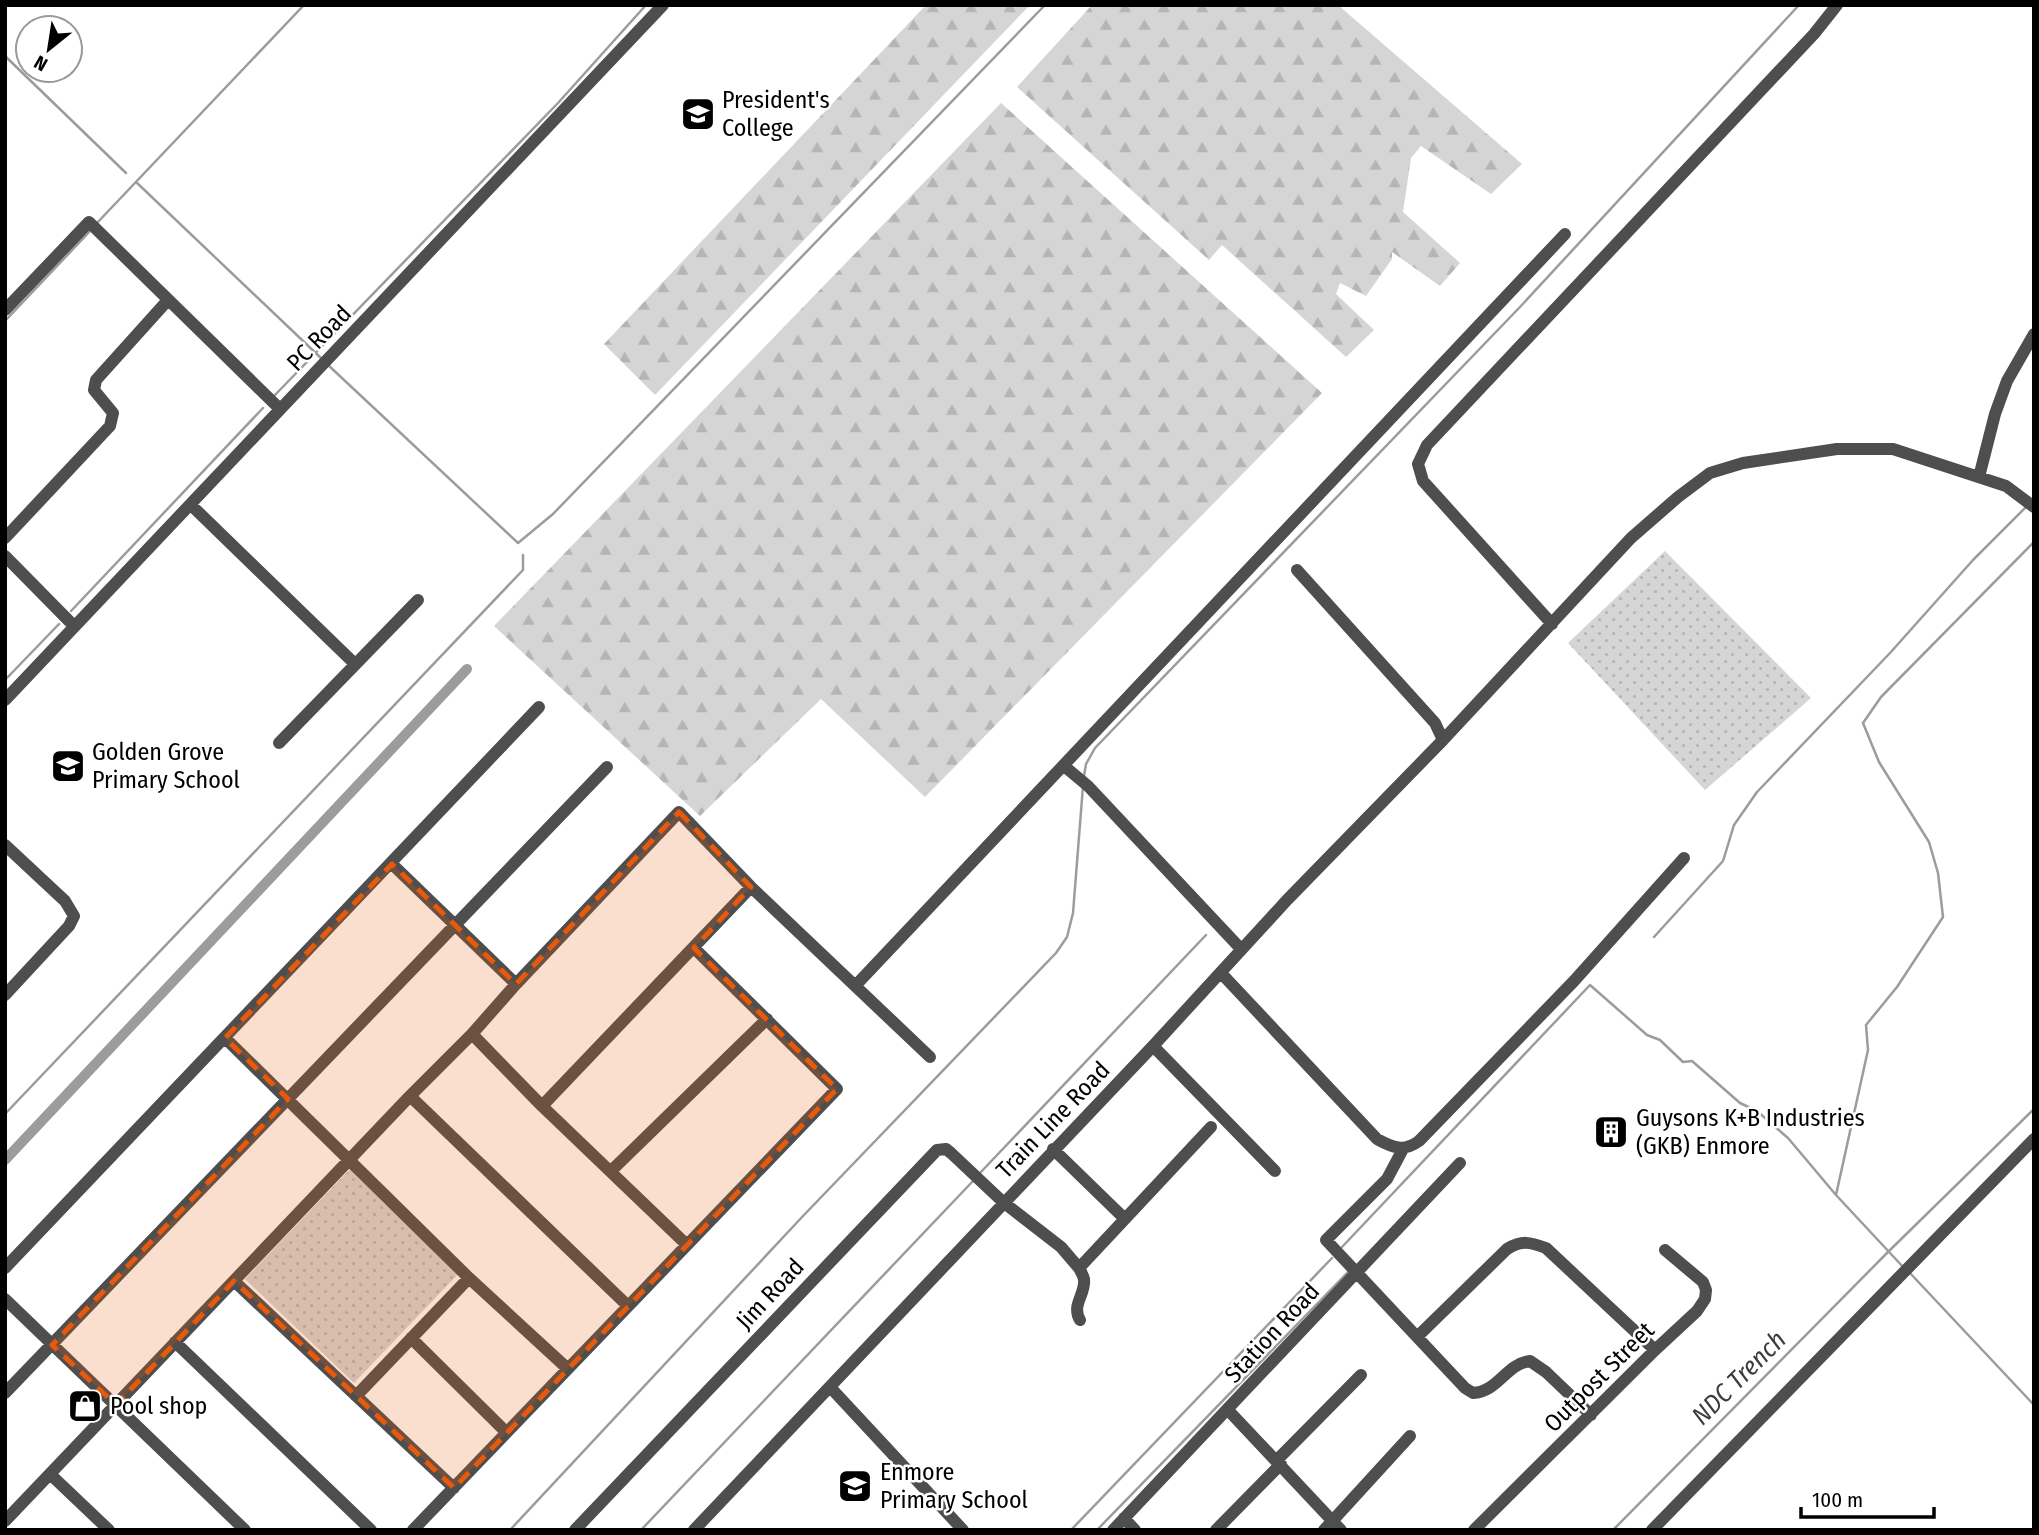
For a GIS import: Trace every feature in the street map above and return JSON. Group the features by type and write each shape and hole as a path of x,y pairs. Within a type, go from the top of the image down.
{"street":[{"name":"PC Road","path":"5,701 663,5"},
{"path":"1552,624 1423,481 1418,464 1427,445 1814,34 1837,5"},
{"path":"5,310 89,222 280,409"},
{"path":"856,985 1565,234"},
{"path":"5,538 110,426 113,413 94,390 96,380 169,300"},
{"path":"1979,477 1995,414 2007,381 2034,334"},
{"name":"Train Line Road","path":"694,1530 1631,538 1678,497 1710,473 1743,463 1837,449 1894,449 2006,486 2034,507"},
{"path":"191,505 355,664"},
{"path":"5,556 75,626"},
{"path":"1297,570 1436,723 1443,740"},
{"path":"279,743 418,600"},
{"path":"5,1268 540,707"},
{"path":"1064,766 1088,786 1241,949"},
{"path":"5,1393 607,767"},
{"path":"5,1521 348,1160 472,1034 679,812 751,887 930,1057"},
{"path":"5,845 65,901 74,916 69,926 5,995"},
{"path":"1591,1415 1546,1371 1530,1361 1519,1363 1487,1390 1473,1393 1465,1388 1326,1240 1387,1179 1403,1149 1419,1141 1574,981 1684,858"},
{"path":"393,864 516,984"},
{"path":"542,1106 751,887"},
{"path":"413,1530 837,1089 694,948"},
{"path":"1221,973 1377,1139 1391,1147 1403,1149"},
{"path":"611,1171 767,1019"},
{"path":"472,1034 542,1106 687,1245"},
{"path":"225,1038 469,1278 568,1369"},
{"path":"1153,1046 1275,1171"},
{"path":"410,1096 628,1306"},
{"path":"1080,1320 1076,1314 1084,1279 1079,1268 1211,1127"},
{"path":"1652,1530 2034,1139"},
{"name":"Jim Road","path":"575,1530 937,1150 946,1149 1003,1202 1061,1247 1079,1268"},
{"path":"1053,1149 1125,1219"},
{"name":"Station Road","path":"1113,1530 1460,1163"},
{"path":"1418,1336 1507,1249 1520,1242 1532,1242 1546,1248 1655,1350"},
{"name":"Outpost Street","path":"1474,1530 1697,1311 1706,1290 1703,1282 1665,1250"},
{"path":"356,1396 469,1278"},
{"path":"234,1281 454,1488"},
{"path":"5,1299 245,1530"},
{"path":"411,1338 506,1433"},
{"path":"175,1342 371,1530"},
{"path":"1216,1530 1361,1375"},
{"path":"830,1387 963,1530"},
{"path":"1228,1410 1279,1462 1332,1527 1410,1437"},
{"path":"50,1474 109,1530"},
{"path":"1124,1518 1135,1530"}],"highlighted area":[{"path":"679,812 751,887 694,948 837,1089 454,1488 234,1281 116,1405 52,1345 288,1099 225,1038 392,864 516,984"}],"green space":[{"path":"926,5 1030,5 655,395 604,344"},
{"path":"1092,5 1338,5 1522,164 1491,194 1421,146 1411,158 1403,212 1460,263 1440,286 1392,252 1392,259 1366,296 1340,283 1336,294 1374,330 1346,357 1222,245 1209,260 1017,87"},
{"path":"1001,103 1322,393 925,797 821,699 700,816 494,626"},
{"path":"1665,551 1811,698 1705,790 1568,643"},
{"path":"353,1166 462,1270 354,1383 245,1279"}],"waterway":[{"path":"96,224 304,5"},
{"path":"274,396 558,103 646,5"},
{"path":"327,364 518,543 553,514 1045,5"},
{"path":"1084,776 1086,764 1095,748 1520,307 1799,5"},
{"path":"5,56 126,173"},
{"path":"136,182 322,359"},
{"path":"5,321 92,229"},
{"path":"71,611 263,408"},
{"path":"1654,937 1723,861 1734,825 1757,792 1890,653 1973,560 2027,506"},
{"path":"1904,1268 1836,1195 1868,1050 1866,1025 1897,987 1943,917 1938,873 1929,842 1879,762 1863,723 1881,697 2034,542"},
{"path":"5,1114 523,570 523,555"},
{"path":"5,680 59,624"},
{"path":"5,1160 467,669"},
{"path":"510,1530 803,1216 1056,953 1067,937 1073,913 1083,786"},
{"path":"980,1173 1206,935"},
{"path":"1342,1247 1590,985 1647,1035 1660,1040 1683,1062 1692,1061 1740,1103 1757,1111 1788,1138 1836,1195"},
{"name":"NDC Trench","path":"1613,1530 1889,1251 2034,1109"},
{"path":"641,1530 973,1181"},
{"path":"1071,1530 1332,1258"},
{"path":"1097,1530 1348,1272"},
{"path":"1909,1272 2034,1405"}],"place":[{"name":"President's College","path":"698,114"},
{"name":"Golden Grove Primary School","path":"68,766"},
{"name":"Guysons K+B Industries (GKB) Enmore","path":"1611,1132"},
{"name":"Pool shop","path":"85,1406"},
{"name":"Enmore Primary School","path":"855,1486"}]}
